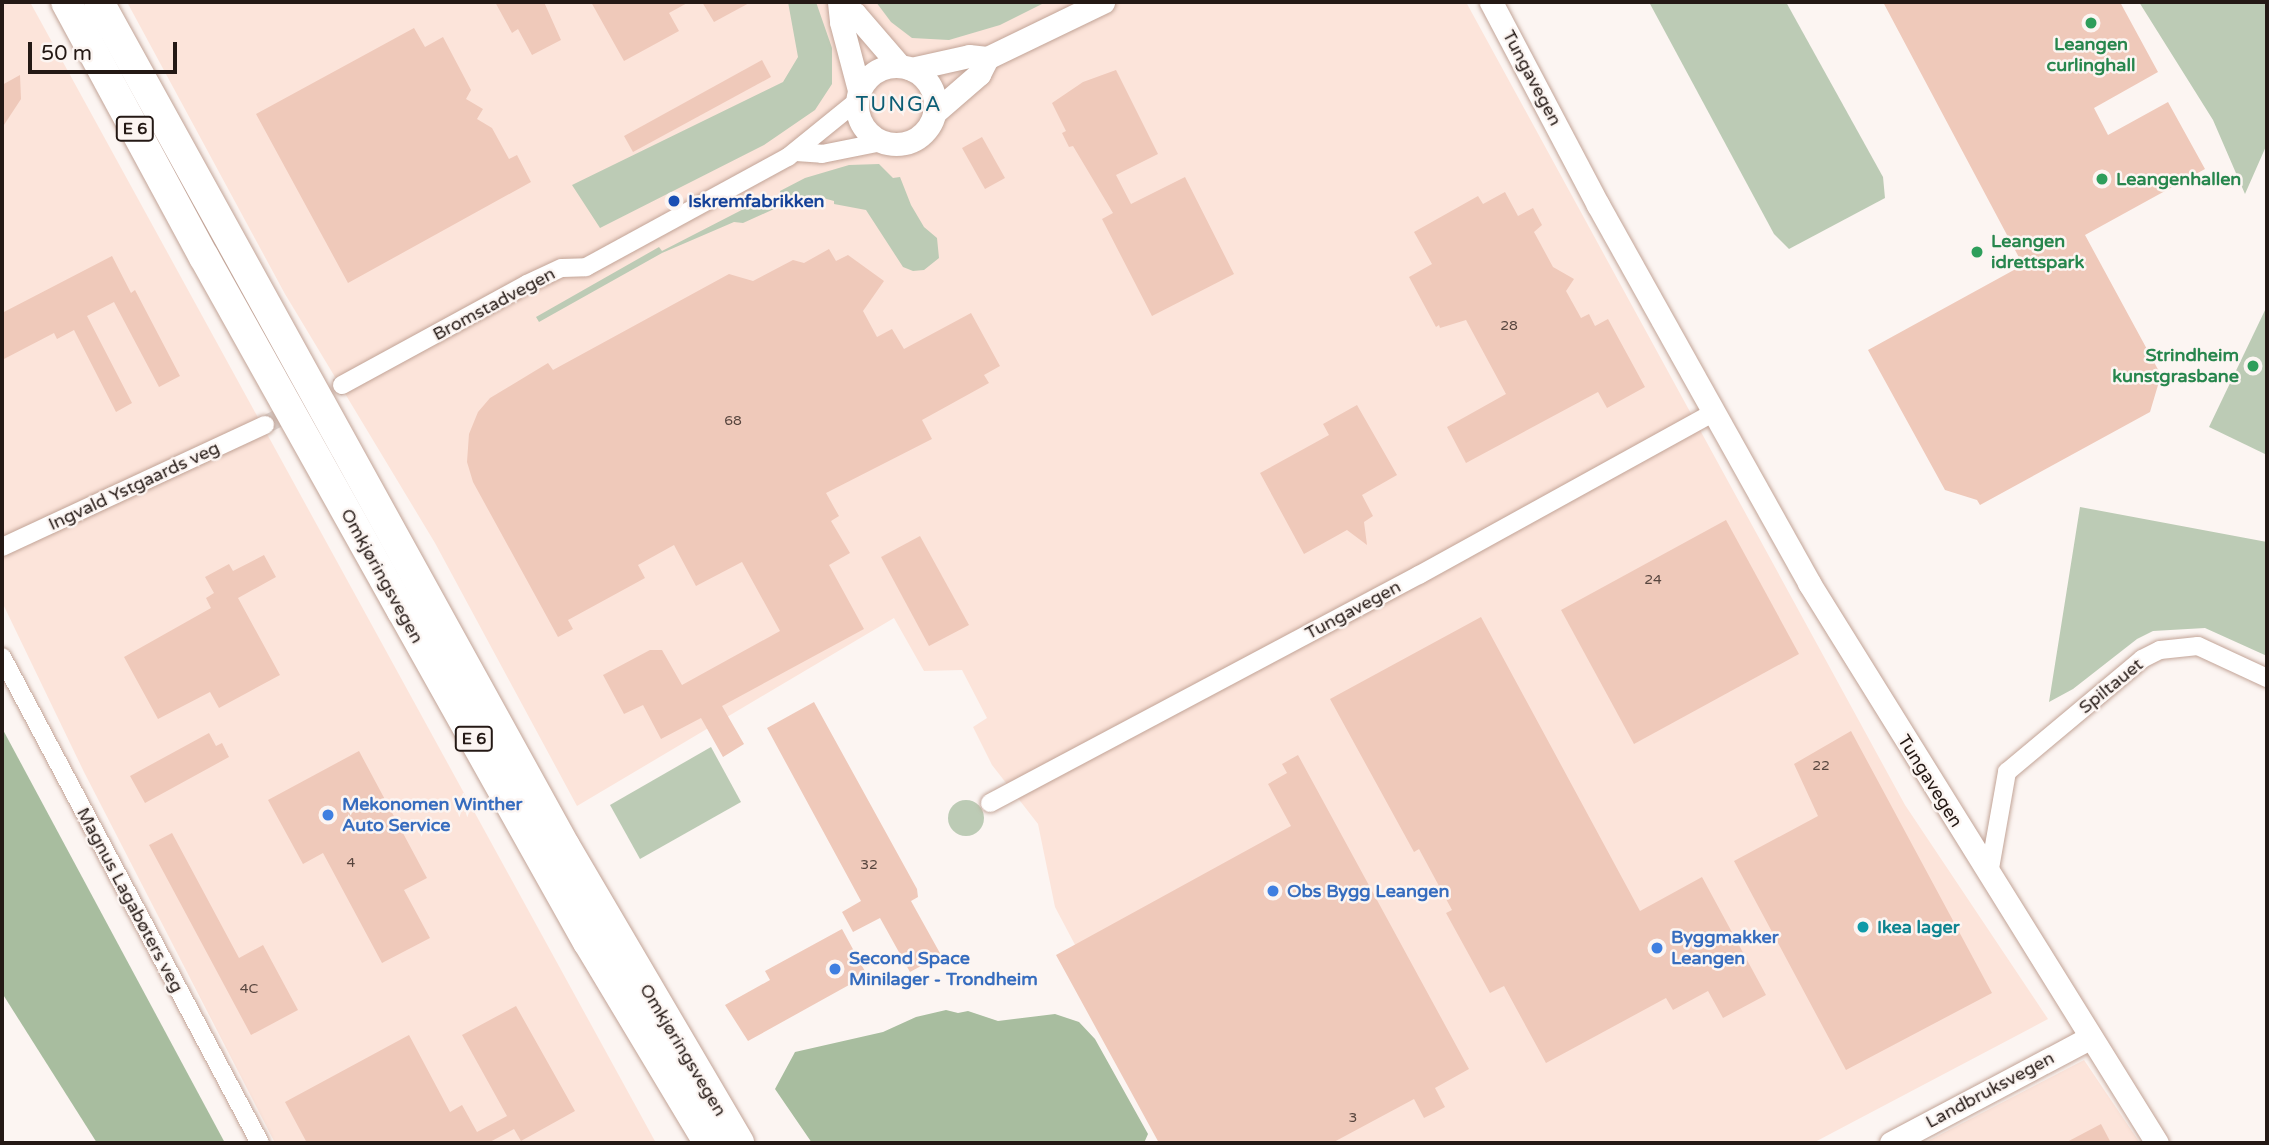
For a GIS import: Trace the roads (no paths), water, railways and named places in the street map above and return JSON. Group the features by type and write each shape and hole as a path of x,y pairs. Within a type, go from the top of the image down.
{"highway":[{"name":"Omkjøringsvegen","path":"66,2 204,257 581,930 731,1140"},
{"name":"Omkjøringsvegen","path":"99,2 558,834 731,1140"}],"street":[{"path":"858,96 875,72 969,56 987,58 1103,2"},
{"name":"Tungavegen","path":"1491,2 1598,205 1809,583 2157,1143"},
{"path":"840,4 855,15 905,67 930,85 934,96 934,113 927,130 918,138 895,145 882,142 862,126 855,65 841,22 840,4"},
{"path":"934,113 979,74 987,58"},
{"name":"Bromstadvegen","path":"342,385 527,284 562,268 586,267 796,152 858,96"},
{"name":"Bromstadvegen","path":"796,152 822,154 882,142"},
{"name":"Tungavegen","path":"990,803 1407,581 1714,412"},
{"name":"Ingvald Ystgaards veg","path":"2,547 265,425"},
{"name":"Spiltauet","path":"1989,874 1993,837 2001,817 2007,772 2142,659 2160,650 2179,646 2208,648 2267,678"},
{"name":"Magnus Lagabøters veg","path":"2,657 260,1143"},
{"name":"Landbruksvegen","path":"1891,1143 2091,1037"}],"tunnel":[{"path":"265,425 342,385"}],"place":[{"name":"Leangen curlinghall","path":"2091,23"},
{"name":"Leangenhallen","path":"2102,179"},
{"name":"Iskremfabrikken","path":"674,201"},
{"name":"Leangen idrettspark","path":"1977,252"},
{"name":"Strindheim kunstgrasbane","path":"2253,366"},
{"name":"Mekonomen Winther Auto Service","path":"328,815"},
{"name":"Obs Bygg Leangen","path":"1273,891"},
{"name":"Ikea lager","path":"1863,927"},
{"name":"Byggmakker Leangen","path":"1657,948"},
{"name":"Second Space Minilager - Trondheim","path":"835,969"}],"district":[{"name":"TUNGA","path":"899,105"}]}
